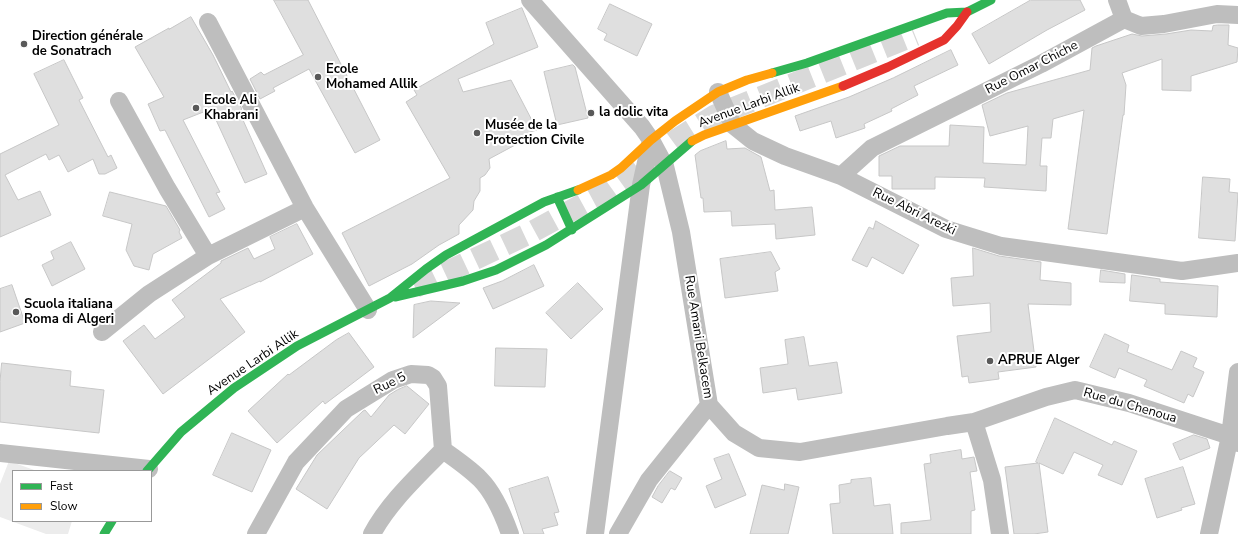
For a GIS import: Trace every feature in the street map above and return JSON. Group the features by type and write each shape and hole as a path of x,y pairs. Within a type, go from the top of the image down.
{"main road":[{"name":"Avenue Larbi Allik","path":"148,470 181,432 234,388 297,346 390,298 446,255 544,202 584,187 621,168 651,140 675,121 718,92 747,80 807,63 947,13 967,12 991,0"},
{"name":"Avenue Larbi Allik","path":"390,298 463,281 496,270 572,230 641,185 665,166 693,140 844,86 944,40 967,12"},
{"path":"557,197 572,230"},
{"path":"104,534 111,522"}],"street":[{"name":"Rue Amani Belkacem","path":"530,0 642,127 665,166 682,232 709,405 734,433 759,448 800,452 974,422"},
{"path":"1117,0 1124,19 1141,26 1164,24 1217,14 1238,15"},
{"name":"Rue Omar Chiche","path":"841,176 872,148 1041,64 1124,19"},
{"path":"208,22 306,208 368,310"},
{"name":"Rue Abri Arezki","path":"718,92 733,125 753,141 785,156 841,176 946,229 973,238 1001,246 1182,271 1238,263"},
{"path":"119,100 167,188 208,256"},
{"path":"595,534 641,185 651,140"},
{"path":"102,332 149,294 208,256 306,208"},
{"path":"1209,534 1234,439 1238,372"},
{"name":"Rue 5","path":"256,534 296,462 346,409 393,380 411,374 428,375 433,378 438,386 443,450"},
{"name":"Rue du Chenoua","path":"974,422 1046,397 1075,390 1129,403 1234,439"},
{"path":"618,534 649,480 709,405"},
{"path":"974,422 992,480 1000,534"},
{"path":"372,534 377,524 400,496 443,450 462,462 481,480 502,513 510,534"},
{"path":"0,453 148,470"}],"shaded area":[{"path":"9,461 34,470 12,470 12,521 0,517 0,484"},
{"path":"14,522 72,522 68,534 46,534"}],"building":[{"path":"274,0 308,0 380,140 355,153 309,69 273,88 275,91 260,99 250,79 261,72 264,75 303,55"},
{"path":"1031,0 1080,0 1085,10 989,64 972,34"},
{"path":"610,4 652,24 637,56 604,40 607,34 598,29"},
{"path":"522,8 538,47 458,79 463,92 511,80 537,130 530,132 532,136 489,159 490,168 485,175 480,178 480,191 474,201 473,210 459,225 459,234 439,245 412,264 369,286 342,233 450,178 406,102 417,95 414,90 494,44 486,23"},
{"path":"191,17 213,55 231,92 232,91 242,109 239,111 267,174 245,183 211,109 183,120 220,192 216,193 225,209 209,217 165,130 160,131 148,104 164,97 135,47"},
{"path":"1229,25 1228,45 1238,48 1237,62 1191,76 1191,91 1162,90 1162,59 1122,73 1126,85 1124,115 1107,234 1068,229 1084,110 1053,119 1051,138 1042,138 1040,166 1047,166 1046,191 984,187 985,178 935,177 935,189 892,189 892,176 879,176 879,156 900,146 949,146 950,125 984,127 983,163 1026,165 1028,126 990,136 982,105 1007,93 1090,70 1092,48 1096,46 1132,34 1142,36 1191,30 1212,31 1213,26"},
{"path":"951,50 958,65 914,86 918,95 891,109 892,111 864,124 865,128 836,138 831,121 800,131 795,116 849,97"},
{"path":"64,60 83,98 79,100 108,157 111,155 117,168 105,174 99,174 93,159 68,172 59,155 49,160 46,154 5,175 18,200 40,191 51,215 0,237 0,154 59,125 34,74"},
{"path":"573,65 575,67 588,118 557,125 544,72"},
{"path":"726,141 727,149 745,148 761,157 770,191 774,190 775,210 812,207 815,235 776,239 775,224 732,226 731,211 704,212 695,155 700,151"},
{"path":"1203,177 1230,179 1229,192 1238,193 1235,241 1199,238"},
{"path":"110,192 166,206 180,230 179,232 182,238 153,254 149,270 134,266 126,250 132,224 103,216"},
{"path":"876,221 919,245 903,274 872,257 867,267 852,260 869,227 873,229"},
{"path":"297,224 313,254 260,282 220,299 245,332 163,394 123,341 144,325 155,339 185,317 172,300 221,263 221,261 248,248 254,259 275,249 270,237"},
{"path":"71,242 85,269 52,286 42,265 54,259 51,252"},
{"path":"973,248 999,256 1041,262 1040,280 1071,283 1071,305 1028,304 1036,367 998,372 999,379 969,383 968,376 962,377 957,336 991,332 990,303 953,306 951,278 973,276"},
{"path":"771,252 780,269 775,272 778,291 725,298 720,259"},
{"path":"534,265 544,286 493,309 483,288 502,281"},
{"path":"1101,270 1125,274 1125,283 1100,282"},
{"path":"1132,275 1160,279 1160,282 1218,286 1217,317 1165,314 1165,304 1130,301"},
{"path":"578,283 603,309 571,339 546,313"},
{"path":"12,285 25,323 0,332 0,289"},
{"path":"431,301 460,303 413,338 414,305"},
{"path":"349,333 374,367 325,404 323,401 277,443 248,411 288,374 289,375 336,340"},
{"path":"1105,334 1129,345 1127,352 1172,370 1181,351 1197,358 1193,367 1204,372 1193,397 1188,394 1184,403 1144,386 1147,380 1119,368 1115,378 1090,367"},
{"path":"804,337 809,366 837,362 842,393 798,400 796,388 763,393 760,368 788,364 785,340"},
{"path":"496,348 547,349 545,387 495,386"},
{"path":"2,363 71,371 70,386 104,390 99,433 0,422 0,382"},
{"path":"407,386 429,404 405,434 394,425 359,458 327,509 296,489 317,455 363,411 365,410 371,417 389,395"},
{"path":"1055,418 1112,445 1114,441 1137,451 1122,485 1098,475 1103,465 1074,452 1063,474 1039,463 1048,532 1014,534 1005,467 1038,463 1036,462"},
{"path":"232,433 271,450 252,492 213,475"},
{"path":"1194,435 1207,439 1210,448 1180,460 1173,444"},
{"path":"961,450 962,459 974,457 977,471 970,472 975,510 971,511 971,534 901,534 901,523 931,520 924,464 931,463 930,455"},
{"path":"729,454 746,495 715,508 706,486 722,479 714,459"},
{"path":"1183,467 1195,504 1157,518 1145,479"},
{"path":"670,471 682,478 675,490 671,488 662,503 652,497 658,486"},
{"path":"548,477 559,512 554,513 558,525 542,529 544,534 524,534 509,489"},
{"path":"871,478 874,506 890,504 893,534 833,534 830,504 840,503 839,485 851,483 851,480"},
{"path":"785,484 799,487 788,534 750,534 762,485 784,490"}],"tunnel":[{"path":"415,287 530,233 602,194 679,138 714,116 915,35"}],"traffic: fast":[{"path":"772,73 807,63 947,13 967,12 991,0"},
{"path":"395,297 463,281 496,270 546,245 641,185 692,141"},
{"path":"148,470 181,432 234,388 297,346 390,298 446,255 544,202 578,190"},
{"path":"557,197 572,230"},
{"path":"104,534 111,522"}],"traffic: slow":[{"path":"578,190 611,175 675,121 718,92 747,80 772,73"},
{"path":"692,141 704,135 843,86"}],"traffic: jam":[{"path":"843,86 888,67 944,40 967,12"}],"place":[{"name":"Direction générale de Sonatrach","path":"24,44"},
{"name":"Ecole Mohamed Allik","path":"318,77"},
{"name":"Ecole Ali Khabrani","path":"196,108"},
{"name":"la dolic vita","path":"591,113"},
{"name":"Musée de la Protection Civile","path":"477,133"},
{"name":"Scuola italiana Roma di Algeri","path":"16,312"},
{"name":"APRUE Alger","path":"990,361"}]}
